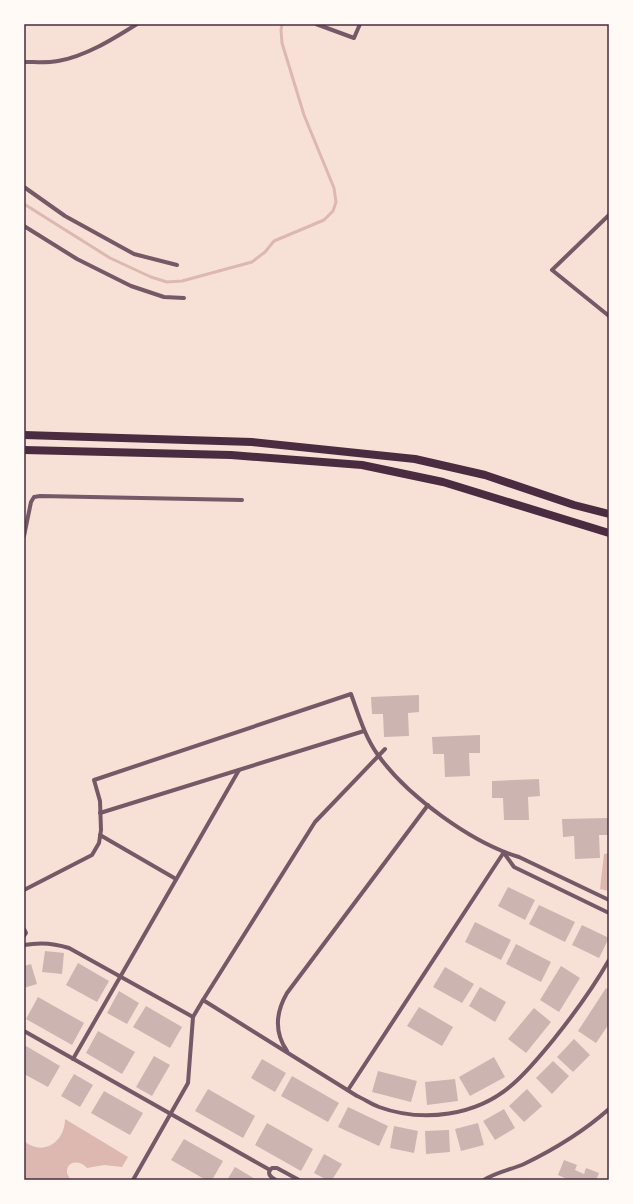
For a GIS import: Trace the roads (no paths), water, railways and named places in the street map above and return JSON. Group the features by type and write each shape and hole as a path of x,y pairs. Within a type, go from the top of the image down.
{"main road":[{"path":"24,435 252,442 415,459 485,475 574,505 609,514"},
{"path":"24,450 231,455 362,465 443,482 609,533"}],"street":[{"path":"24,62 57,62 76,57 116,37 137,24"},
{"path":"316,24 354,38 360,24"},
{"path":"24,187 65,216 134,254 177,265"},
{"path":"609,215 552,270 609,316"},
{"path":"24,226 77,259 131,286 164,297 184,298"},
{"path":"24,536 30,502 34,497 40,496 242,500"},
{"path":"24,890 92,855 99,843 100,836 100,801 94,780 351,694 364,731 378,756 402,782 428,805 457,826 504,852 519,857 609,900"},
{"path":"100,813 364,731"},
{"path":"133,1180 188,1083 193,1017 315,822 385,749"},
{"path":"73,1059 239,770"},
{"path":"288,1053 279,1034 278,1024 278,1013 287,993 428,805"},
{"path":"100,836 176,879"},
{"path":"504,852 514,867 609,913"},
{"path":"348,1090 504,852"},
{"path":"24,929 26,934 24,936"},
{"path":"24,945 42,942 61,945 78,952 193,1017"},
{"path":"203,1000 348,1090 378,1106 401,1113 424,1115 448,1114 471,1108 493,1098 512,1085 546,1049 577,1009 609,960"},
{"path":"24,1031 270,1170"},
{"path":"484,1180 491,1175 519,1166 546,1154 571,1139 609,1109"},
{"path":"270,1170 272,1168 277,1168 298,1180"},
{"path":"270,1170 270,1176 276,1180"}],"waterway":[{"path":"24,204 110,258 151,277 167,282 182,281 252,262 265,252 274,241 324,220 333,211 336,202 334,188 304,115 282,43 282,24"}]}
